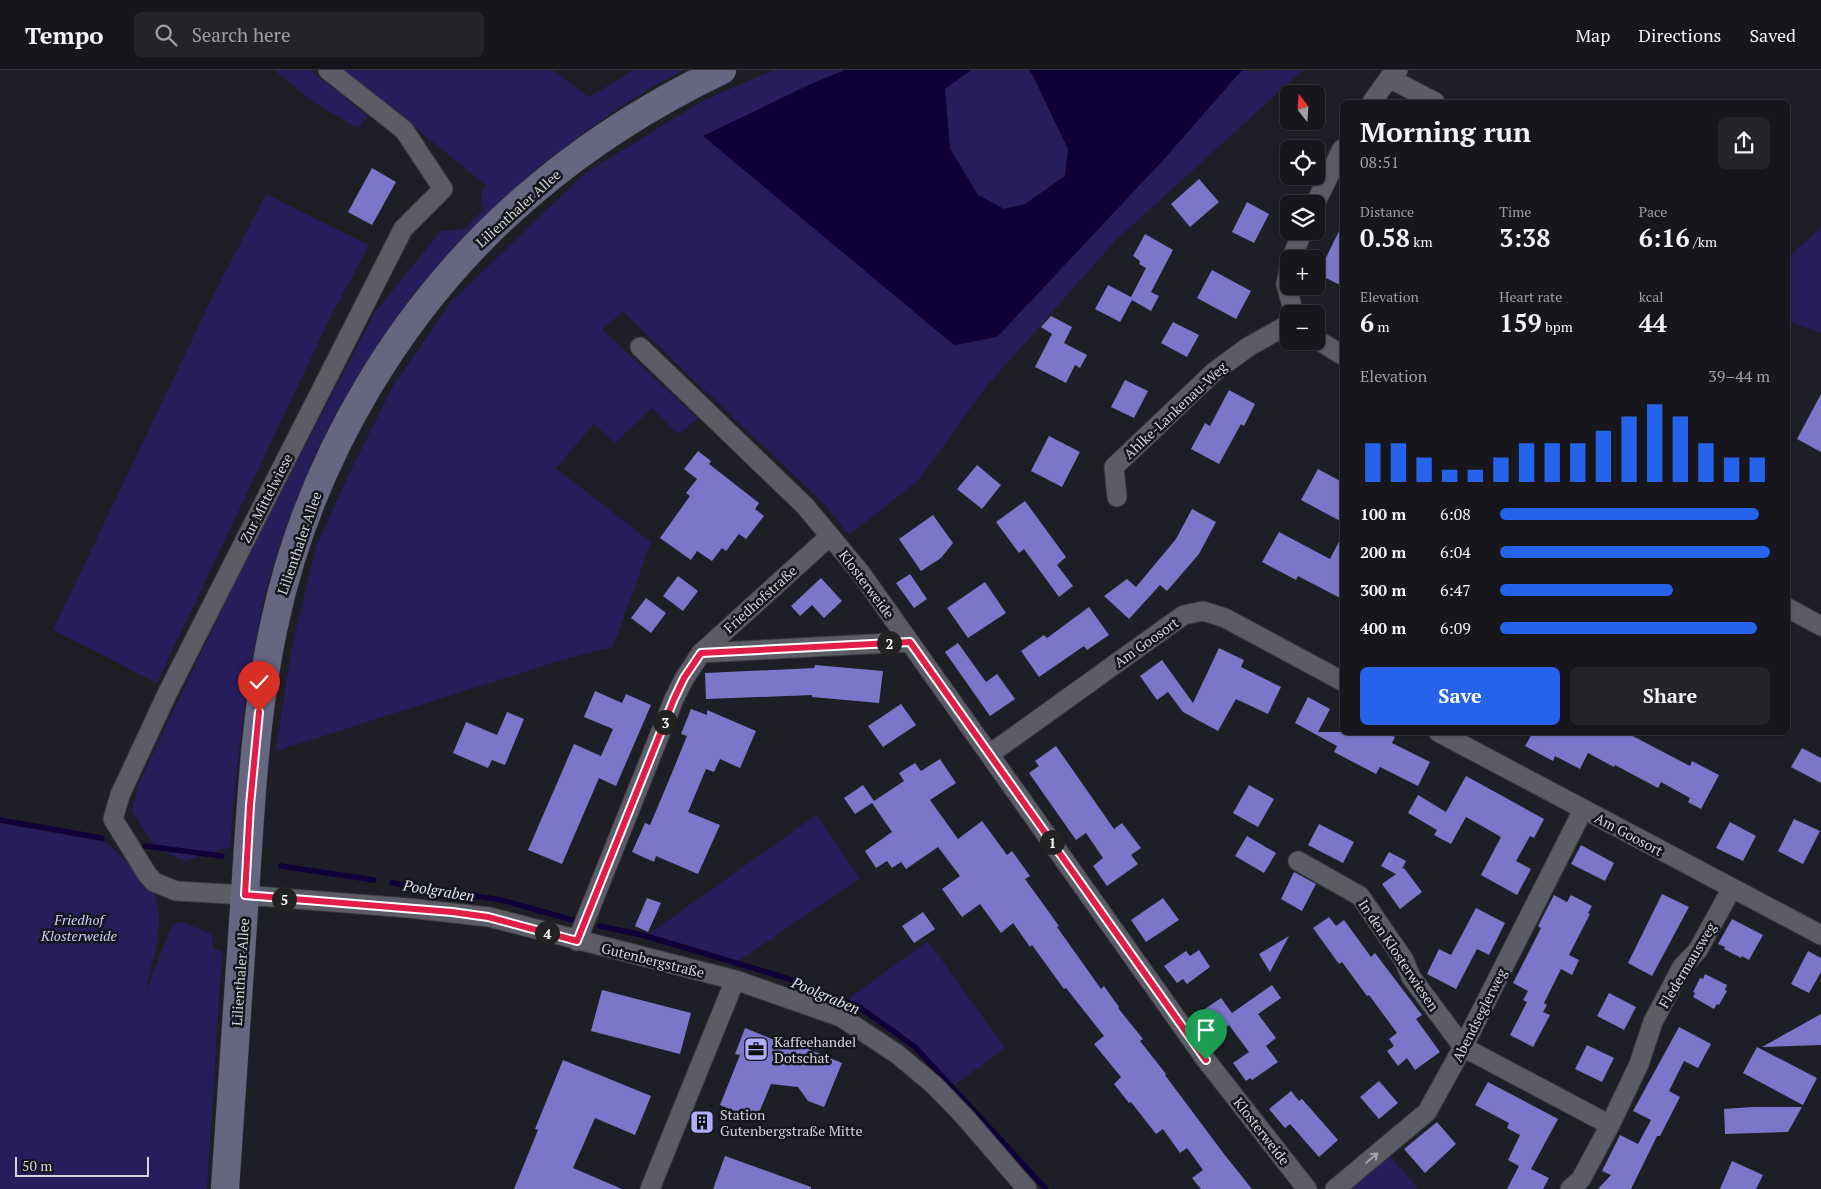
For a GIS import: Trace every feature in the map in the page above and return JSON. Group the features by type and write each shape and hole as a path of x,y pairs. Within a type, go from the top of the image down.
{"main road":[{"name":"Lilienthaler Allee","path":"225,1189 250,805 259,712 275,620 297,543 316,491 342,435 364,395 398,342 439,287 474,248 526,197 587,149 626,122 722,70"}],"street":[{"name":"Zur Mittelwiese","path":"245,895 176,892 154,882 147,874 113,819 120,795 167,694 403,229 443,189 404,130 328,70"},
{"path":"1374,100 1394,74 1432,100"},
{"path":"1319,195 1340,153"},
{"name":"Ahlke-Lankenau-Weg","path":"1117,497 1114,468 1214,372 1248,347 1280,329"},
{"path":"1325,345 1340,354"},
{"name":"Klosterweide","path":"640,347 805,506 860,572 1206,1060 1306,1189"},
{"name":"Friedhofstraße","path":"577,941 684,678 701,653 830,536"},
{"path":"1790,609 1821,626"},
{"name":"Am Goosort","path":"990,754 1164,629 1184,616 1203,611 1225,618 1340,680"},
{"path":"701,653 910,642"},
{"name":"Am Goosort","path":"1444,735 1821,935"},
{"name":"Abendseglerweg","path":"1335,1189 1427,1112 1463,1046 1583,810"},
{"name":"In den Klosterwiesen","path":"1298,861 1360,896 1404,960 1412,977 1463,1046"},
{"name":"Fledermausweg","path":"1570,1189 1581,1179 1610,1125 1639,1064 1653,1022 1682,968 1698,950 1732,888"},
{"name":"Gutenbergstraße","path":"245,895 452,912 488,917 735,980 841,1017 897,1054 934,1085 964,1116 1027,1189"},
{"path":"650,1189 735,980"},
{"path":"1463,1046 1610,1125"}],"green space":[{"path":"274,70 310,70 368,116 358,128 313,102"},
{"path":"344,70 553,70 589,97 634,70 684,70 637,97 591,128 548,162 497,207 423,282 358,375 339,408 306,477 279,548 266,591 243,717 230,847 185,861 157,849 132,811 138,785 240,571 375,312 441,231 464,229 483,210 481,191 487,186"},
{"path":"774,70 845,70 811,84 704,136 954,345 997,337 1165,158 1240,71 1303,70 1287,85 1280,85 1280,91 1115,241 985,388 919,480 849,535 824,504 623,312 602,329 698,419 678,434 652,408 615,443 594,424 556,468 651,542 613,647 562,660 276,751 292,646 317,544 393,386 452,301 584,174 702,101"},
{"path":"971,70 1029,70 1068,149 1065,176 1025,204 1004,209 978,195 950,149 945,89"},
{"path":"266,194 369,245 331,316 157,683 53,630 212,298"},
{"path":"1821,227 1821,333 1790,322 1790,256"},
{"path":"816,815 860,878 736,963 646,936"},
{"name":"Friedhof Klosterweide","path":"0,823 106,842 140,874 154,892 159,919 158,940 146,991 172,925 184,922 212,935 213,948 222,952 207,1189 0,1189"},
{"path":"928,941 1005,1048 952,1087 915,1047 858,1006 845,1001"},
{"path":"1387,1152 1418,1189 1343,1189"}],"shaded area":[{"path":"845,70 971,70 945,89 950,149 978,195 1004,209 1025,204 1065,176 1068,149 1029,70 1242,70 1165,158 997,337 954,345 703,136 811,84"}],"building":[{"path":"372,168 396,182 372,225 348,212"},
{"path":"1199,179 1219,202 1190,227 1171,204"},
{"path":"1247,202 1269,214 1254,243 1232,232"},
{"path":"1340,229 1340,285 1325,278 1325,260"},
{"path":"1145,234 1173,250 1151,292 1159,296 1151,311 1132,300 1120,322 1095,309 1108,285 1131,297 1146,268 1139,264 1140,261 1133,256"},
{"path":"1212,270 1251,291 1236,319 1197,298"},
{"path":"1051,316 1072,327 1064,343 1087,355 1080,368 1075,365 1066,383 1035,367 1052,334 1041,327"},
{"path":"1173,322 1199,335 1187,357 1161,343"},
{"path":"1125,380 1148,391 1134,418 1111,407"},
{"path":"1229,390 1255,404 1244,426 1241,424 1219,464 1191,449 1205,423 1210,426"},
{"path":"1821,394 1821,452 1797,439"},
{"path":"1049,436 1080,452 1062,487 1031,471"},
{"path":"698,451 711,461 709,464 759,503 755,509 764,516 746,539 739,534 726,551 722,548 712,561 697,551 691,560 660,538 690,496 686,493 697,479 684,469"},
{"path":"977,465 1001,485 982,509 957,489"},
{"path":"1318,469 1340,481 1340,521 1301,500"},
{"path":"1025,501 1066,557 1057,565 1073,586 1059,597 1024,549 1019,553 996,522"},
{"path":"1192,509 1216,522 1199,554 1167,591 1160,585 1129,619 1104,596 1127,579 1136,587 1176,539"},
{"path":"933,515 953,543 941,558 921,571 899,539"},
{"path":"1279,532 1330,559 1340,540 1340,598 1298,576 1296,580 1262,562"},
{"path":"910,574 927,599 914,608 896,583"},
{"path":"678,576 698,591 683,611 663,596"},
{"path":"821,578 842,601 824,618 812,605 800,616 791,606"},
{"path":"985,582 1006,613 968,638 947,608"},
{"path":"646,598 666,613 651,633 631,618"},
{"path":"1089,607 1109,635 1087,650 1084,646 1039,677 1021,651 1044,635 1047,638"},
{"path":"958,643 986,682 997,674 1015,699 990,716 945,652"},
{"path":"1219,648 1244,660 1241,667 1281,687 1268,714 1236,699 1218,731 1183,712 1168,692 1157,700 1140,676 1162,660 1193,703"},
{"path":"815,665 883,671 879,703 812,697 812,695 706,699 705,673 814,668"},
{"path":"595,691 622,703 626,694 651,705 616,786 599,778 562,864 528,850 574,744 601,756 613,729 584,717"},
{"path":"1308,697 1330,709 1318,732 1340,732 1340,735 1391,735 1395,737 1392,743 1430,762 1418,786 1380,767 1376,774 1334,752 1337,746 1295,723"},
{"path":"901,704 916,725 883,747 868,726"},
{"path":"691,709 707,715 707,710 756,731 740,768 720,759 714,772 706,769 688,812 720,825 698,874 656,856 654,862 632,852 645,823 650,825 669,780 687,736 681,734"},
{"path":"507,712 524,719 505,765 492,760 488,768 453,753 466,722 497,735"},
{"path":"1531,735 1631,735 1690,766 1692,761 1719,775 1701,809 1688,802 1690,798 1661,782 1658,788 1588,753 1580,769 1555,756 1553,761 1525,746"},
{"path":"1056,746 1114,829 1122,823 1141,848 1131,855 1138,864 1107,886 1093,866 1103,858 1086,833 1076,840 1029,773 1039,766 1035,761"},
{"path":"1802,748 1821,758 1821,783 1791,767"},
{"path":"940,759 956,783 930,800 958,839 982,821 1007,855 1012,851 1030,876 1025,879 1101,989 1104,986 1118,1008 1143,1039 1140,1041 1252,1189 1201,1189 1192,1178 1203,1170 1187,1148 1180,1153 1163,1129 1156,1134 1114,1084 1121,1077 1094,1044 1104,1036 1066,988 1064,989 1032,945 1030,947 1013,923 1001,933 980,904 962,917 942,889 960,876 938,847 906,869 901,862 892,868 887,861 876,868 865,851 892,832 872,803 855,814 844,798 863,785 874,801 904,781 899,773 915,763 921,771"},
{"path":"1466,776 1544,819 1534,838 1530,836 1516,861 1531,869 1517,895 1481,875 1501,837 1466,817 1451,844 1434,835 1437,830 1408,813 1418,795 1446,812"},
{"path":"1249,785 1274,799 1258,827 1233,813"},
{"path":"1794,819 1820,831 1803,864 1778,851"},
{"path":"1730,822 1756,836 1743,861 1716,848"},
{"path":"1319,824 1354,842 1343,863 1308,845"},
{"path":"1247,836 1276,853 1264,873 1235,856"},
{"path":"1581,845 1614,863 1605,881 1571,864"},
{"path":"1389,852 1406,861 1402,869 1404,868 1422,892 1400,909 1382,884 1396,874 1381,866"},
{"path":"1294,872 1316,884 1302,911 1281,899"},
{"path":"1662,894 1689,907 1652,976 1628,963"},
{"path":"1554,895 1567,902 1571,895 1592,906 1588,913 1590,914 1569,955 1579,960 1572,975 1561,969 1544,1003 1547,1005 1543,1012 1550,1015 1533,1047 1510,1035 1527,1002 1523,1000 1528,991 1513,983 1541,928 1538,926"},
{"path":"647,898 661,903 648,932 635,926"},
{"path":"1163,898 1179,920 1146,942 1131,920"},
{"path":"1476,908 1505,923 1489,955 1477,949 1456,989 1427,974 1439,949 1451,955"},
{"path":"923,912 935,929 914,943 902,926"},
{"path":"1329,917 1336,926 1344,920 1371,957 1375,953 1422,1015 1416,1019 1440,1052 1415,1070 1407,1058 1398,1066 1387,1051 1394,1046 1389,1039 1397,1033 1342,962 1339,964 1313,928"},
{"path":"1732,919 1763,935 1749,960 1742,956 1741,958 1718,944"},
{"path":"1289,936 1270,972 1259,954"},
{"path":"1199,950 1210,967 1187,984 1183,979 1177,983 1164,966 1186,951 1190,956"},
{"path":"1808,951 1821,958 1821,972 1809,993 1791,984"},
{"path":"1705,974 1727,985 1725,990 1727,991 1719,1005 1717,1004 1714,1009 1693,997 1695,993 1693,992 1700,978 1703,979"},
{"path":"1272,985 1281,998 1258,1014 1276,1038 1266,1046 1278,1062 1252,1080 1250,1078 1246,1081 1233,1063 1249,1052 1229,1025 1219,1032 1217,1029 1212,1032 1199,1013 1221,998 1232,1013"},
{"path":"602,990 691,1013 680,1054 591,1031"},
{"path":"1609,993 1636,1007 1624,1030 1597,1016"},
{"path":"1821,1014 1821,1045 1762,1047"},
{"path":"1679,1027 1711,1044 1698,1068 1684,1061 1669,1091 1680,1097 1660,1136 1657,1136 1631,1189 1598,1189 1611,1175 1602,1171 1620,1135 1638,1144 1651,1120 1633,1111"},
{"path":"745,1028 787,1045 789,1041 842,1063 824,1107 808,1101 798,1087 771,1084 756,1120 720,1105 740,1055 735,1054"},
{"path":"1587,1045 1614,1058 1602,1082 1575,1069"},
{"path":"1757,1047 1817,1078 1803,1105 1743,1073"},
{"path":"563,1060 651,1096 635,1135 595,1118 573,1168 622,1189 514,1189 538,1130 535,1129"},
{"path":"1379,1081 1398,1103 1379,1119 1360,1097"},
{"path":"1488,1082 1558,1119 1531,1169 1549,1178 1543,1189 1507,1189 1519,1166 1508,1160 1520,1135 1507,1128 1509,1123 1475,1105"},
{"path":"1291,1091 1299,1101 1302,1099 1338,1140 1319,1157 1290,1124 1285,1128 1269,1109"},
{"path":"1802,1107 1788,1132 1725,1134 1724,1109"},
{"path":"1437,1122 1456,1144 1425,1173 1404,1149"},
{"path":"725,1156 811,1187 811,1189 713,1189"},
{"path":"1732,1161 1763,1175 1756,1189 1720,1189"}],"waterway":[{"name":"Poolgraben","path":"0,820 102,838"},
{"name":"Poolgraben","path":"145,846 222,856"},
{"name":"Poolgraben","path":"281,866 374,880"},
{"name":"Poolgraben","path":"392,883 501,900 573,920"},
{"name":"Poolgraben","path":"600,926 646,936 786,978 858,1006 915,1047 1046,1189"}],"place":[{"name":"Kaffeehandel Dotschat","path":"756,1049"},
{"name":"Station Gutenbergstraße Mitte","path":"702,1122"}],"route":[{"path":"259,712 250,805 245,895 452,912 488,917 577,941 674,699 684,678 701,653 910,642 1206,1060"}]}
